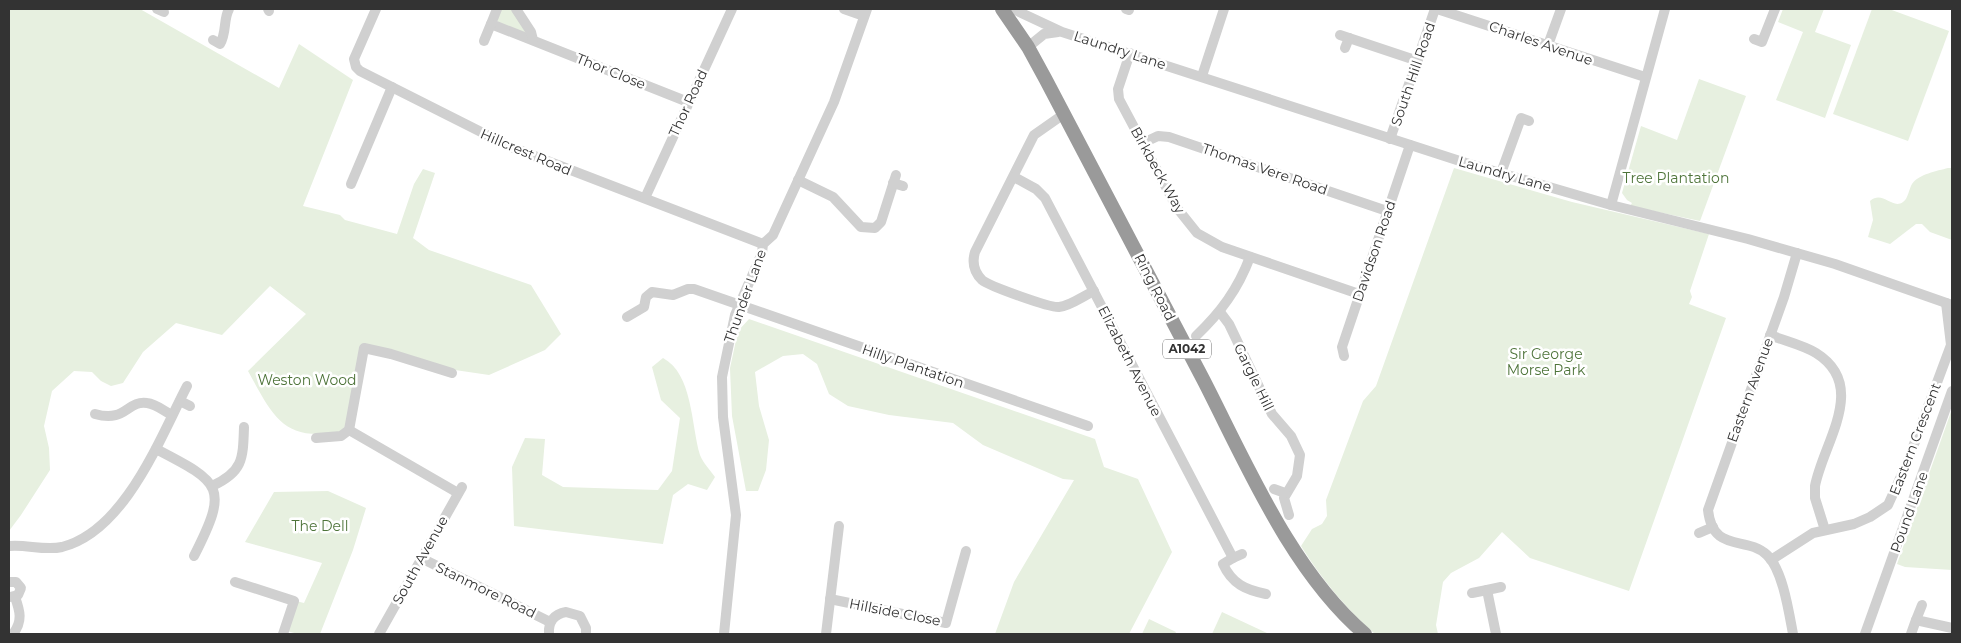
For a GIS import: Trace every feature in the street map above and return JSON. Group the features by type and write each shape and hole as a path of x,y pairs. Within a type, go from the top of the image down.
{"highway":[{"name":"Ring Road","path":"1002,9 1028,47 1260,489 1301,561 1328,598 1365,634"}],"street":[{"path":"220,44 226,33 225,20 229,9"},
{"name":"Hillcrest Road","path":"376,9 355,55 354,64 360,71 511,147 763,244"},
{"path":"484,41 497,9"},
{"path":"516,9 531,32 533,40"},
{"name":"Thor Road","path":"645,198 732,9"},
{"path":"844,9 866,12"},
{"name":"Laundry Lane","path":"1013,9 1062,32 1410,145 1610,205 1835,264 1949,304"},
{"path":"1202,76 1224,9"},
{"name":"Charles Avenue","path":"1436,9 1645,78"},
{"name":"South Hill Road","path":"1390,138 1436,9"},
{"path":"1548,46 1561,9"},
{"path":"1610,205 1664,9"},
{"path":"1761,43 1775,9"},
{"name":"Thunder Lane","path":"724,634 736,515 724,417 722,377 730,331 739,305 762,253 763,244 772,235 834,102 866,12"},
{"name":"Thor Close","path":"491,24 688,102"},
{"name":"Laundry Lane","path":"1028,47 1044,34 1062,32"},
{"path":"1344,40 1418,61"},
{"name":"Birkbeck Way","path":"1130,53 1118,95 1186,221 1208,240 1250,257 1359,294"},
{"path":"352,184 392,87"},
{"path":"1064,114 1034,135 975,252 973,265 977,274 986,283 1058,308 1094,291"},
{"path":"1500,173 1521,118"},
{"name":"Thomas Vere Road","path":"1143,142 1158,136 1169,137 1388,211"},
{"name":"Davidson Road","path":"1344,356 1342,347 1410,145"},
{"name":"Elizabeth Avenue","path":"1014,177 1041,192 1238,556 1223,564 1228,576 1240,586 1266,594"},
{"path":"798,180 833,197 856,222 868,228 875,228 881,222 897,182"},
{"name":"Eastern Avenue","path":"1712,527 1708,510 1711,498 1770,335 1797,253"},
{"path":"1196,336 1220,312 1236,290 1250,257"},
{"name":"Hilly Plantation","path":"629,313 644,307 646,297 652,292 673,295 688,289 1088,426"},
{"name":"Eastern Crescent","path":"1771,560 1802,538 1825,530 1854,524 1882,510 1892,500 1951,345 1949,304"},
{"name":"Gargle Hill","path":"1220,312 1229,324 1272,414 1297,446 1300,466 1297,476 1285,493"},
{"path":"1770,335 1818,354 1836,374 1842,394 1841,405 1815,486 1815,498 1825,530"},
{"path":"316,438 341,436 349,430 364,348 391,354 452,374"},
{"path":"9,546 62,547 80,539 109,517 126,498 156,449 187,386"},
{"name":"Pound Lane","path":"1865,634 1952,390"},
{"path":"180,401 190,406"},
{"path":"94,414 104,417 117,416 134,405 146,403 172,415"},
{"path":"212,486 234,473 240,465 243,457 244,427"},
{"name":"South Avenue","path":"349,430 460,490 379,634"},
{"path":"156,449 195,469 206,477 212,486 215,496 214,512 194,556"},
{"path":"1274,489 1285,493 1284,498 1289,515"},
{"path":"826,634 839,526"},
{"path":"1699,533 1712,527 1728,541 1766,554 1781,581 1793,634"},
{"name":"Hillside Close","path":"830,599 946,623 966,551"},
{"name":"Stanmore Road","path":"422,558 550,622"},
{"path":"9,582 14,581 20,585 20,593 12,597 20,612 20,621 13,634"},
{"path":"235,582 294,601 283,634"},
{"path":"1472,593 1501,587"},
{"path":"1487,590 1496,634"},
{"path":"1910,634 1922,605"},
{"name":"Stanmore Road","path":"549,634 550,622 560,613 574,613 583,620 586,634"},
{"path":"1916,620 1952,628"}],"green space":[{"name":"Weston Wood","path":"9,9 140,9 279,88 299,44 353,80 303,206 340,215 345,220 397,234 414,184 423,169 435,173 413,238 429,250 531,285 561,334 545,350 489,375 455,370 363,344 344,431 324,434 307,433 294,430 274,414 248,371 306,314 270,286 222,335 176,323 143,352 123,383 111,386 101,381 92,372 74,371 52,391 44,426 49,448 50,470 9,531"},
{"path":"501,9 513,9 529,34 499,23 497,20"},
{"path":"1783,9 1824,9 1815,32 1851,45 1825,118 1776,100 1803,32 1778,22"},
{"path":"1872,9 1889,9 1949,31 1908,141 1833,114"},
{"name":"Tree Plantation","path":"1699,79 1746,96 1700,221 1630,206 1632,203 1622,193 1641,126 1677,140"},
{"name":"Sir George Morse Park","path":"1454,168 1572,202 1709,234 1690,291 1692,297 1689,304 1726,318 1629,591 1530,558 1502,532 1479,558 1451,573 1443,582 1436,625 1438,634 1375,634 1335,593 1301,546 1312,529 1322,524 1327,516 1326,500 1363,401 1376,386"},
{"path":"1952,168 1952,240 1930,232 1922,224 1916,224 1890,244 1868,237 1873,220 1870,201 1879,198 1899,204 1906,199 1912,184 1919,178 1928,173"},
{"path":"749,319 1095,439 1104,467 1138,479 1172,552 1129,634 995,634 1014,582 1074,480 1063,479 983,445 953,423 889,415 848,406 829,394 817,364 803,354 783,356 755,372 759,406 769,440 766,470 758,491 746,491 732,416 730,368 738,331"},
{"path":"663,358 673,366 686,388 700,455 715,477 707,490 688,484 673,495 663,544 514,526 512,467 525,438 545,439 542,475 563,487 658,490 672,471 680,418 661,400 652,367"},
{"path":"1952,409 1952,570 1905,567 1897,564"},
{"name":"The Dell","path":"328,491 366,508 353,550 320,634 298,634 287,631 296,601 304,603 322,563 245,542 274,492"},
{"path":"1222,612 1267,633 1212,634"},
{"path":"1149,619 1176,632 1175,634 1142,634"}]}
